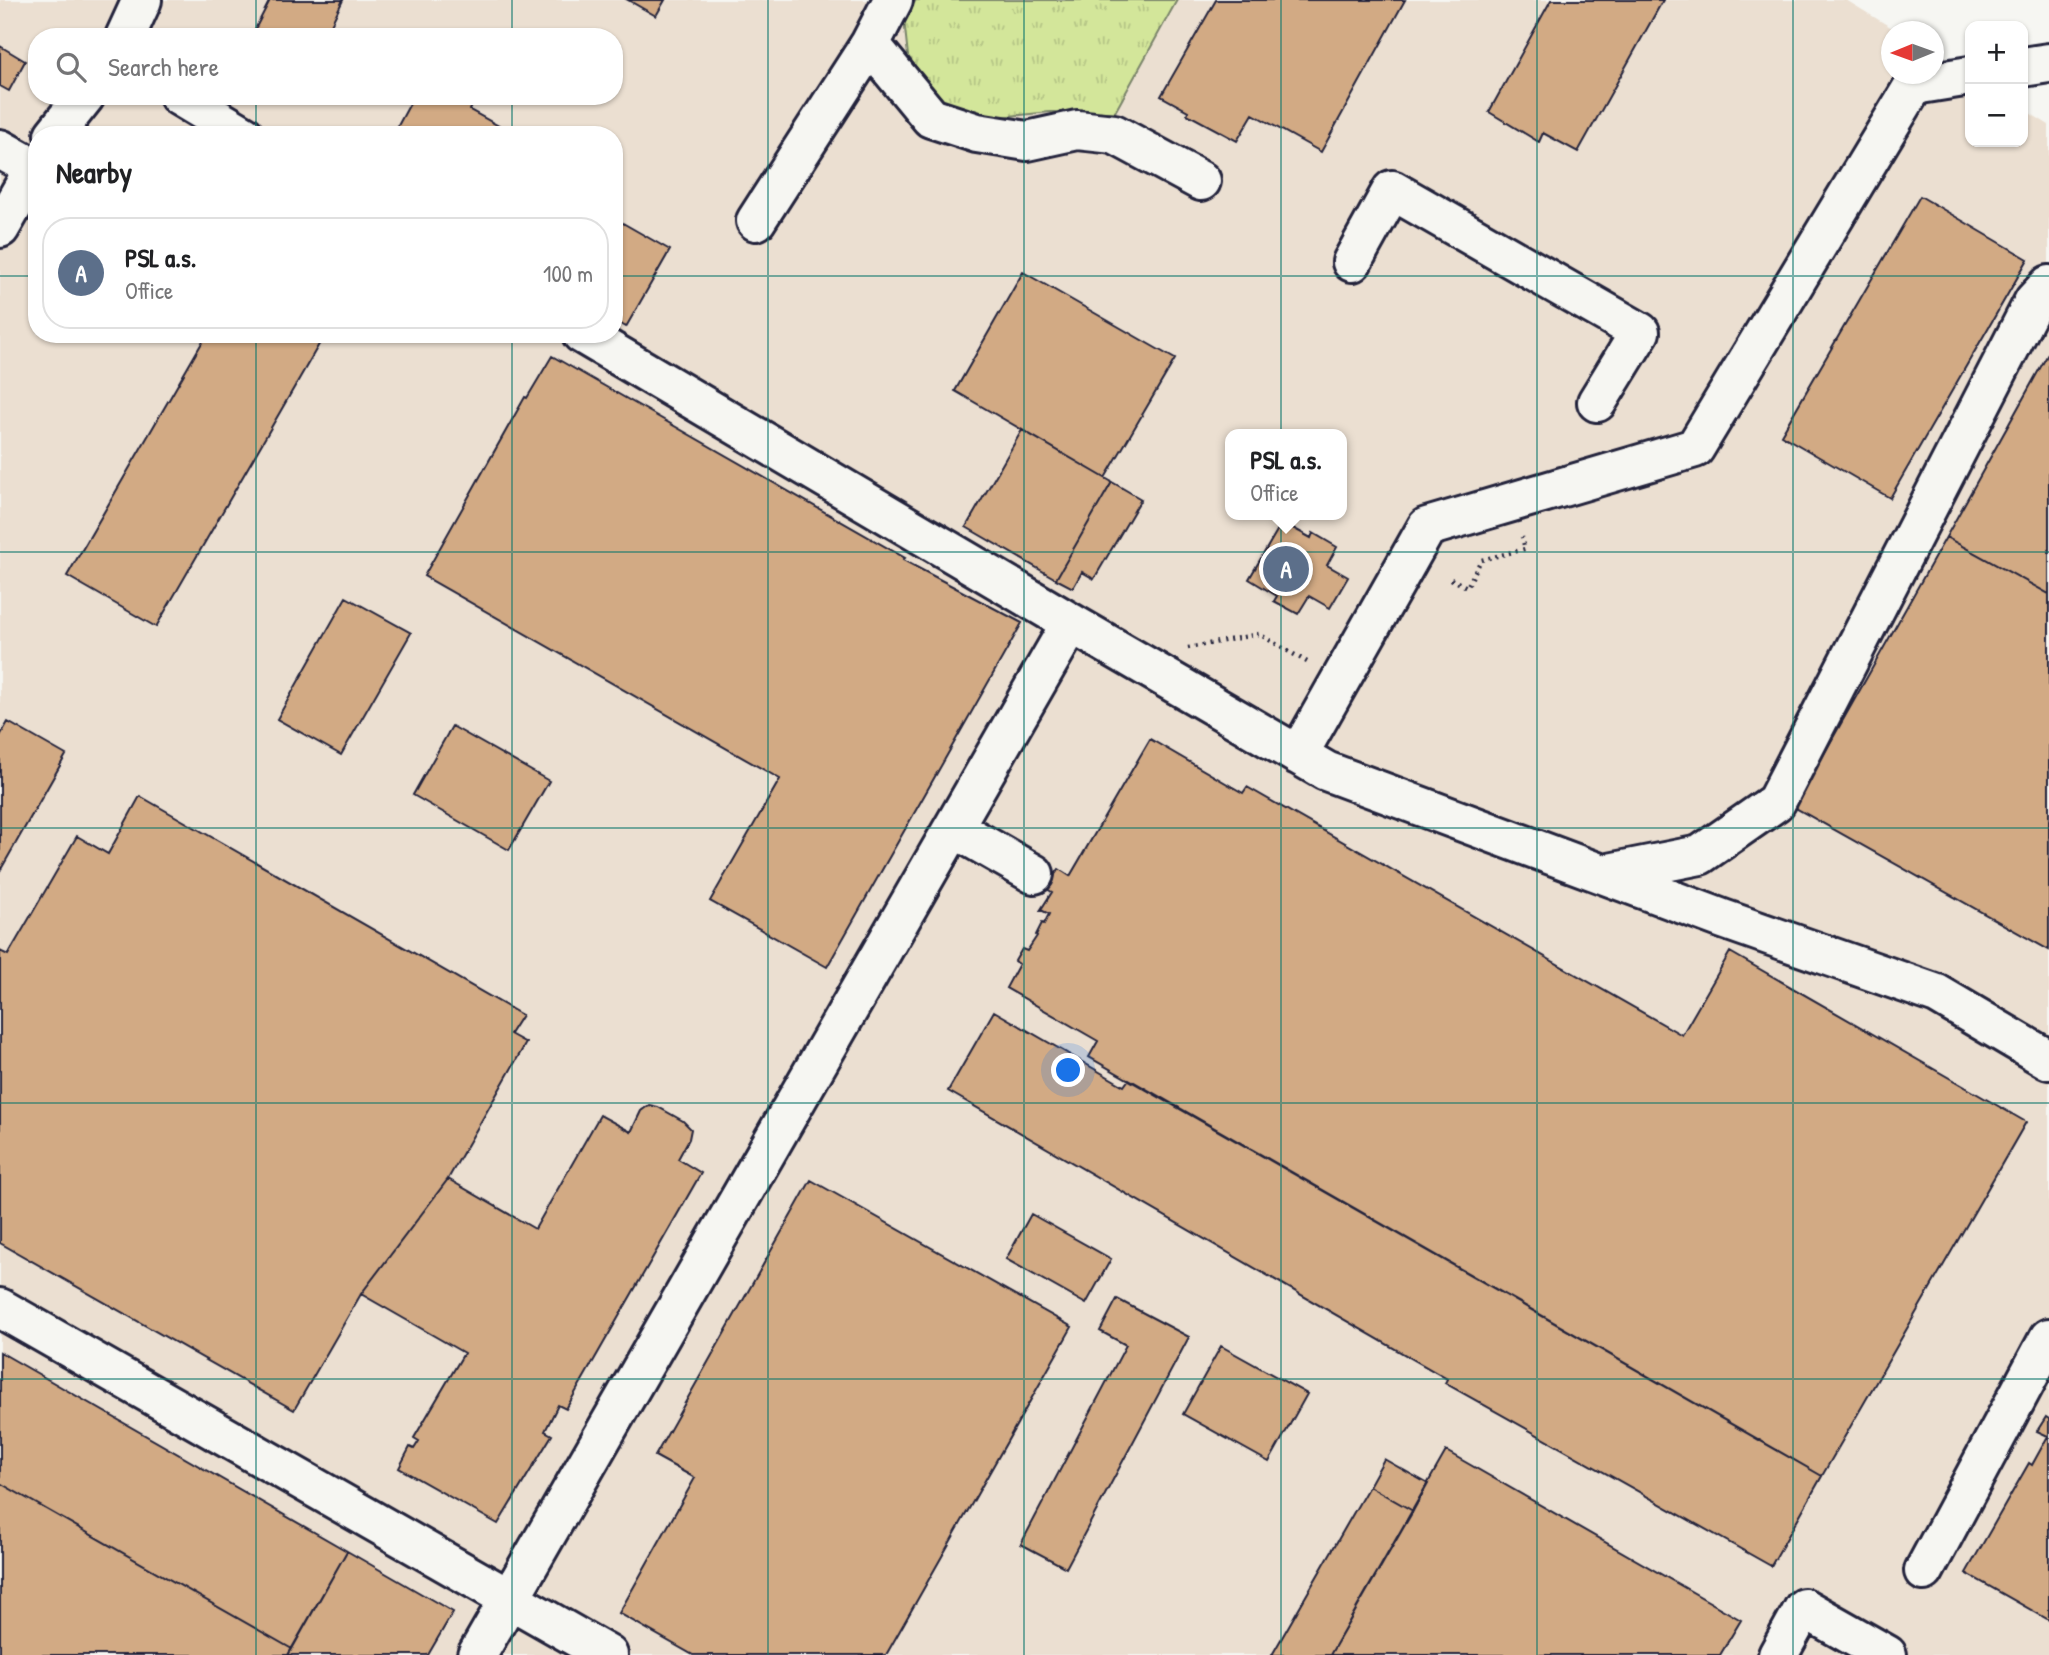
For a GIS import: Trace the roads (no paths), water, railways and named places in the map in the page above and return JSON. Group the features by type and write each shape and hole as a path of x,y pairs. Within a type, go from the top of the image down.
{"lane":[{"path":"129,28 142,0"},
{"path":"756,221 870,44 893,0"},
{"path":"870,44 931,118 976,133 1027,141 1077,130 1114,134 1201,181"},
{"path":"2028,66 2049,63"},
{"path":"1298,755 1427,527 1695,448 1914,85 1965,77"},
{"path":"61,126 78,105"},
{"path":"194,105 229,126"},
{"path":"0,149 28,163"},
{"path":"0,228 28,178"},
{"path":"1352,262 1392,190 1640,332 1597,402"},
{"path":"1604,874 1700,855 1776,802 2034,301 2049,285"},
{"path":"597,343 1071,623 1298,755 1338,775 1937,995 2049,1060"},
{"path":"477,1655 1071,623"},
{"path":"954,828 1034,874"},
{"path":"0,1308 608,1655"},
{"path":"1924,1571 2049,1338"},
{"path":"1778,1655 1804,1608 1887,1655"}],"place":[{"name":"PSL a.s.","path":"1286,569"}]}
